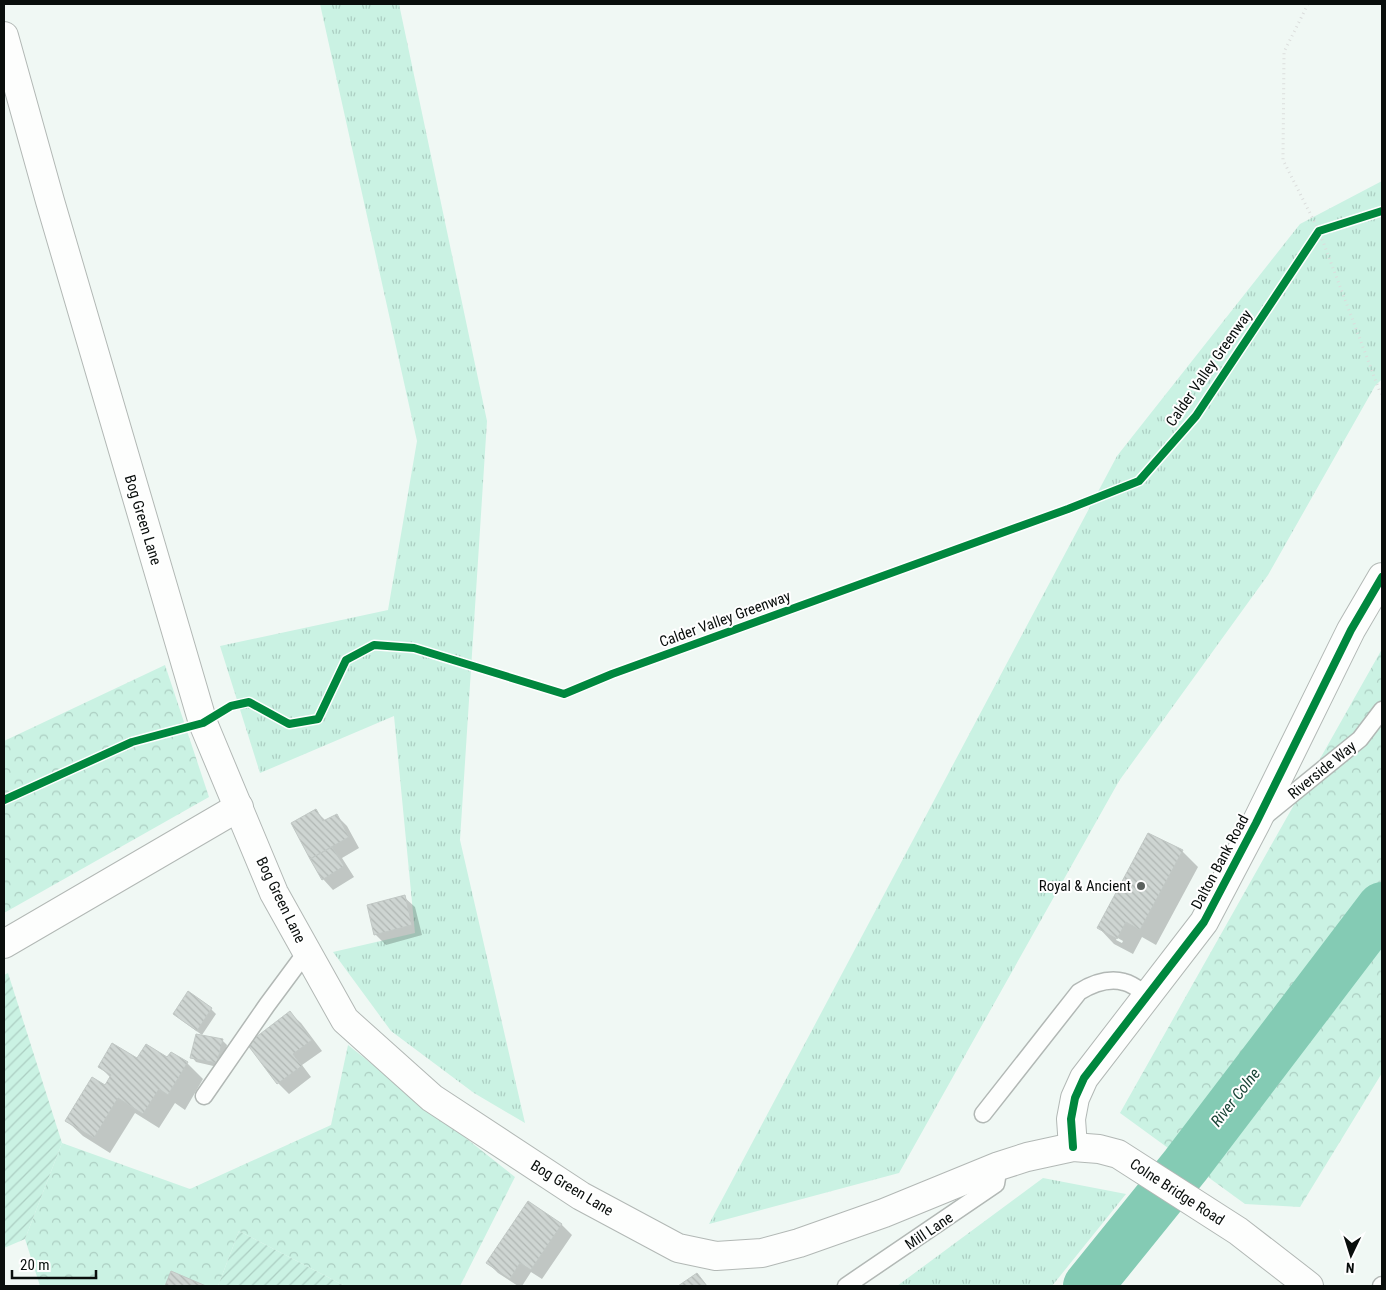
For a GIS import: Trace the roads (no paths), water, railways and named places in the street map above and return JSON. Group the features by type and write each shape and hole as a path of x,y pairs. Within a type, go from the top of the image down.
{"main road":[{"name":"Bog Green Lane","path":"4,36 52,210 203,723 274,893 345,1020 432,1098 581,1196 678,1248 716,1256 762,1253 799,1243 884,1213 999,1166 1027,1157"},
{"name":"Dalton Bank Road","path":"1073,1147 1070,1119 1075,1098 1084,1078 1204,922 1256,823 1351,630 1382,577"},
{"path":"4,944 239,807"},
{"name":"Colne Bridge Road","path":"1027,1157 1073,1147 1099,1149 1118,1154 1238,1231 1309,1286"}],"lane":[{"name":"Riverside Way","path":"1256,823 1360,739 1382,710"},
{"path":"204,1096 307,951"},
{"path":"983,1114 1079,992 1096,983 1124,982 1138,988 1148,996"},
{"name":"Mill Lane","path":"846,1286 996,1184 999,1166"}],"waterway":[{"name":"River Colne","path":"1088,1286 1185,1166 1382,907"}],"place":[{"name":"Royal & Ancient","path":"1141,886"}]}
